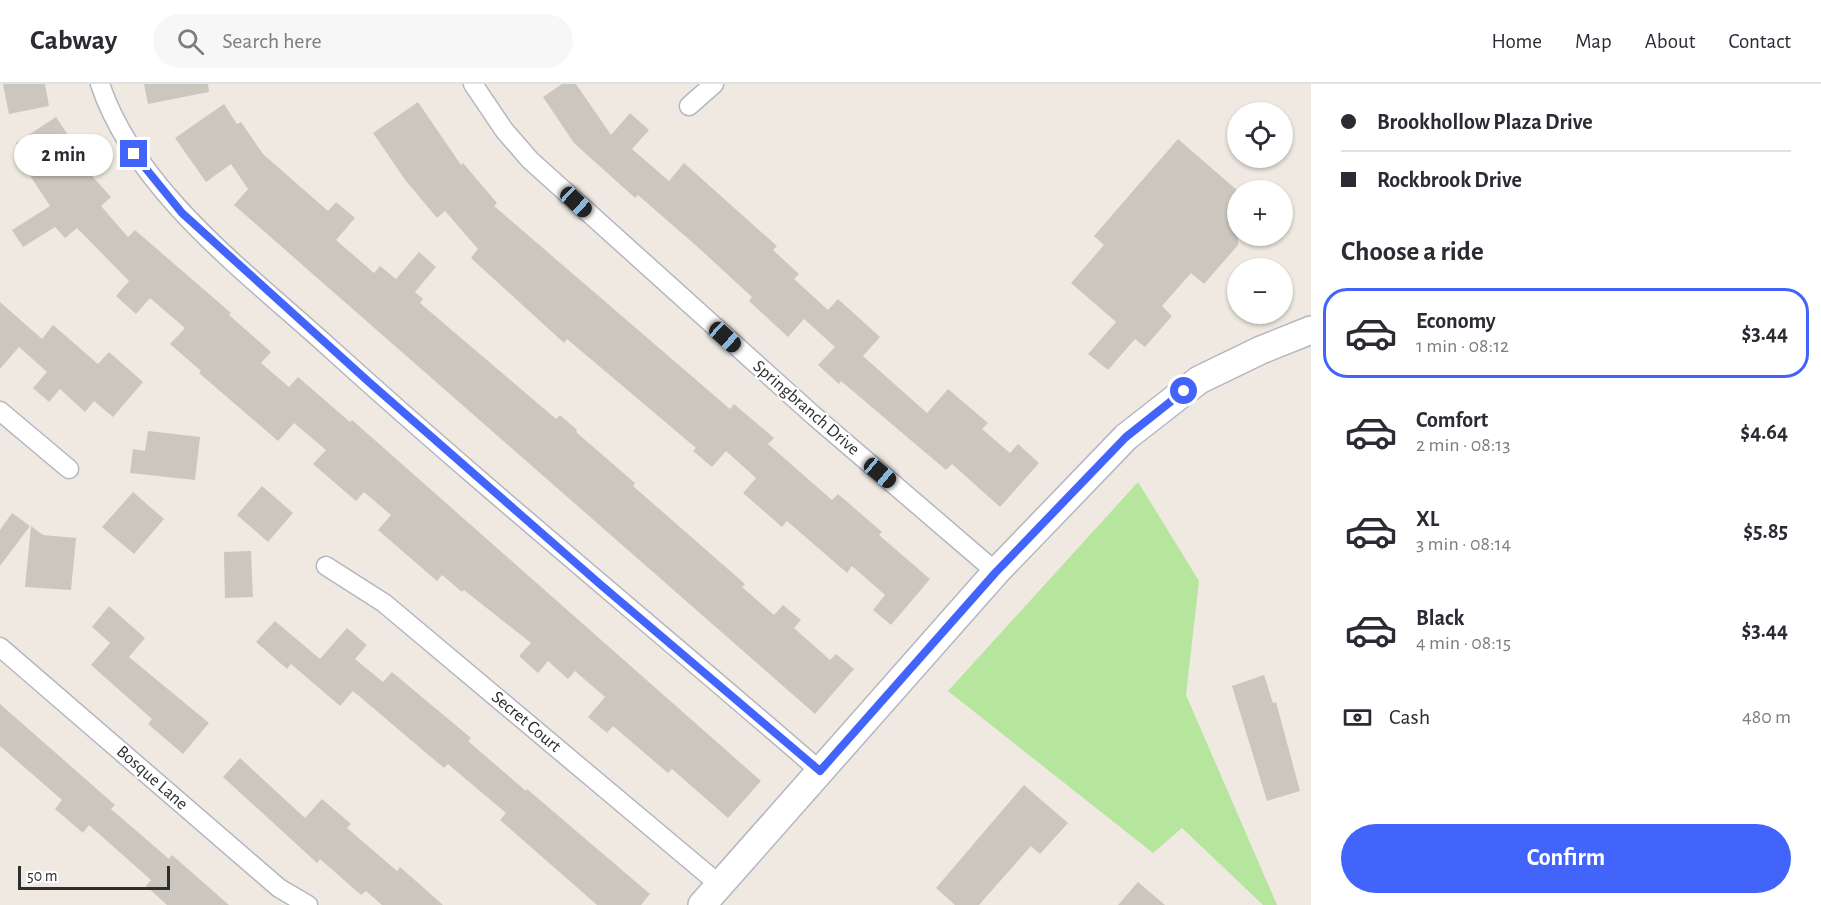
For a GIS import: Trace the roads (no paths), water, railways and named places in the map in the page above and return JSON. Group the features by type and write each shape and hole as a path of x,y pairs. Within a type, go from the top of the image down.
{"street":[{"path":"100,84 108,107 134,154 182,213 387,399 820,771"},
{"name":"Springbranch Drive","path":"473,84 504,130 530,160 795,399 996,572"},
{"path":"689,106 714,84"},
{"path":"702,905 996,572 1126,437 1184,391 1219,369 1311,330"},
{"path":"0,411 69,469"},
{"name":"Secret Court","path":"326,566 384,603 720,885"},
{"name":"Bosque Lane","path":"0,646 279,888 308,905"}]}
